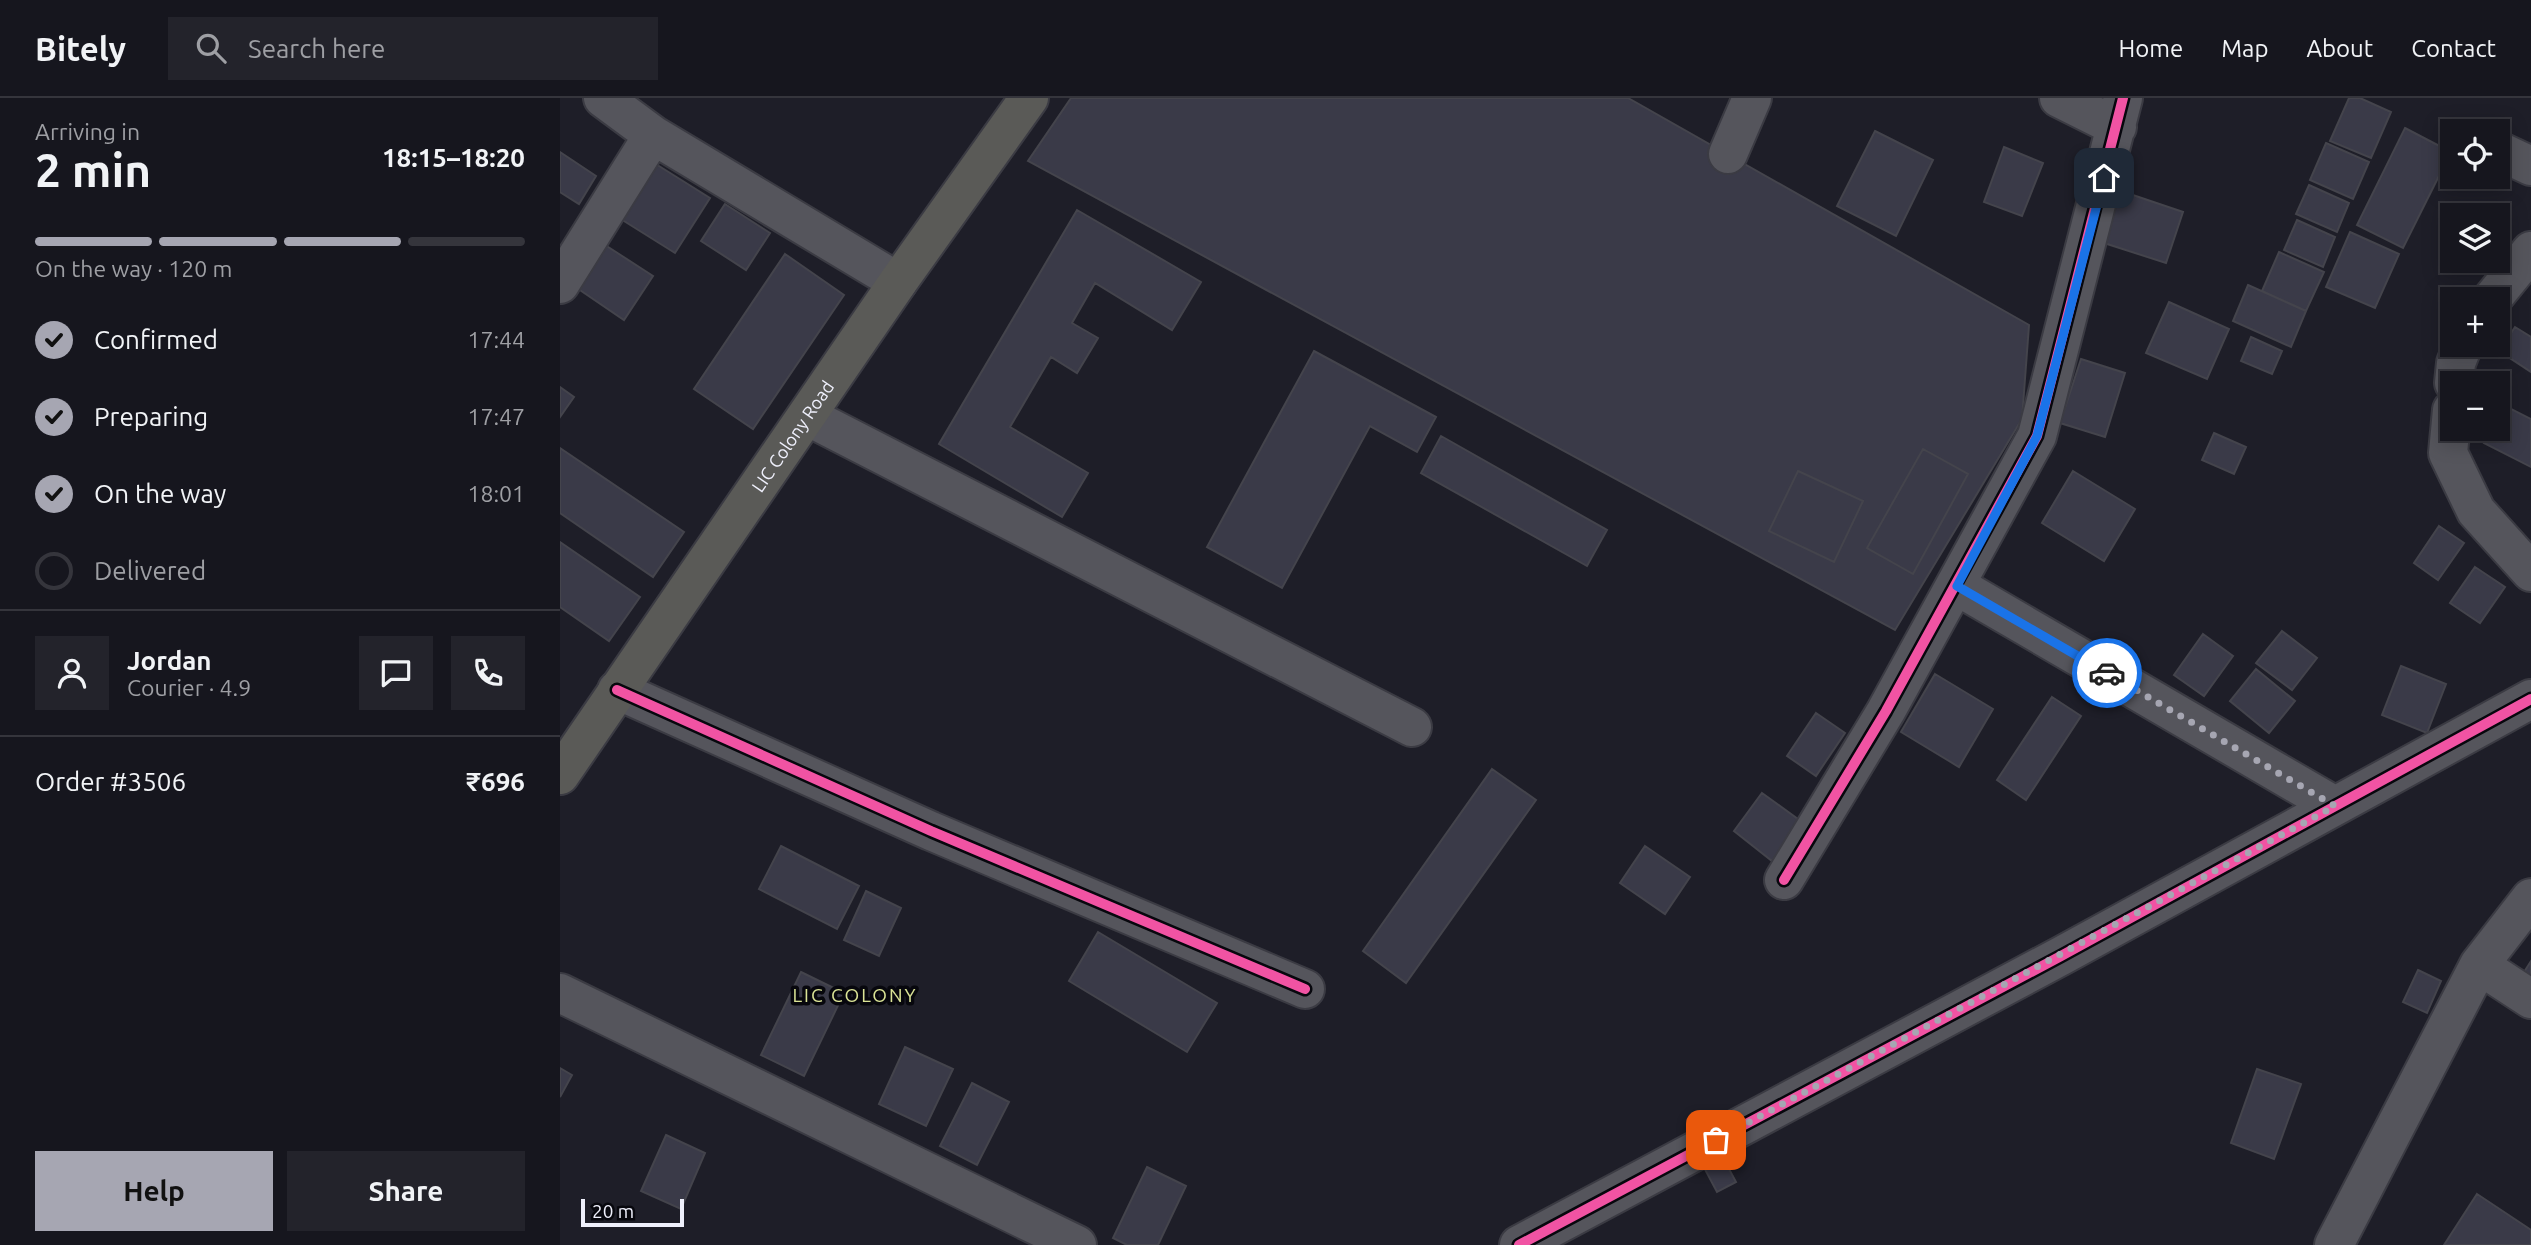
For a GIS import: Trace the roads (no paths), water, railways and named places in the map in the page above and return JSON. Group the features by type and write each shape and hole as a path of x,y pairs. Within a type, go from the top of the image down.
{"main road":[{"name":"LIC Colony Road","path":"560,775 898,282 1029,98"}],"street":[{"path":"603,98 653,135 898,282"},
{"path":"1728,154 1752,98"},
{"path":"1784,880 1957,586 2037,436 2120,113 2059,98"},
{"path":"560,284 653,135"},
{"path":"2510,156 2531,166"},
{"path":"2502,287 2531,251"},
{"path":"807,416 1412,727"},
{"path":"2449,441 2448,453 2476,511 2531,572"},
{"path":"1957,586 2335,806"},
{"path":"617,690 931,831 1305,989"},
{"path":"1519,1245 2531,699"},
{"path":"2334,1245 2479,965 2531,898"},
{"path":"2479,965 2531,999"},
{"path":"560,993 1077,1245"}],"district":[{"name":"LIC COLONY","path":"855,995"}]}
